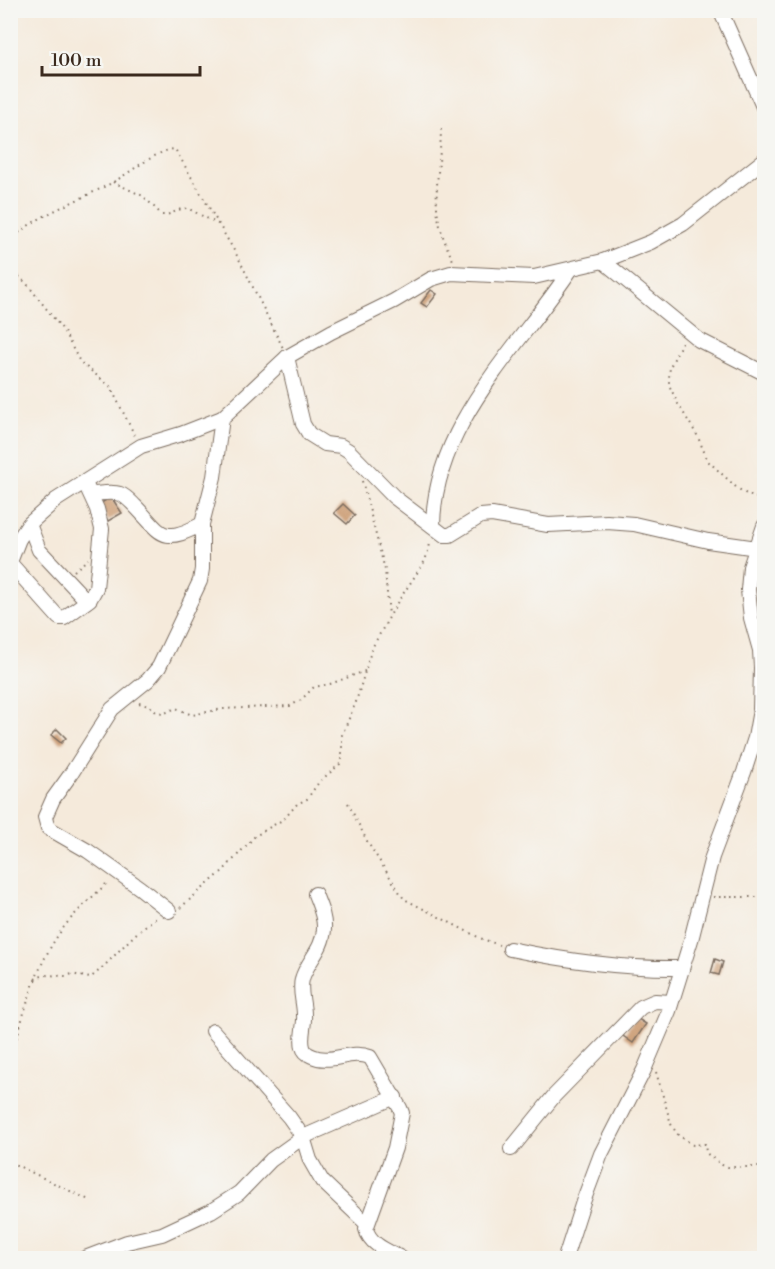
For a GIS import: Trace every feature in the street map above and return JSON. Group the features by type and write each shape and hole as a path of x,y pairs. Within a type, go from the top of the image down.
{"street":[{"path":"721,11 765,109"},
{"path":"88,488 100,519 101,547 96,588 87,601 64,618 58,618 10,562 19,539 29,524 56,500 88,488 141,446 222,418 287,357 431,279 459,272 520,278 534,277 603,261 664,236 709,205 765,160"},
{"path":"603,261 699,340 765,373"},
{"path":"433,526 437,483 462,423 493,374 571,269"},
{"path":"287,357 303,424 309,434 325,444 341,446 349,451 394,497 444,535 450,535 481,516 492,515 548,525 607,522 634,524 708,541 757,548"},
{"path":"168,912 140,888 88,851 48,828 45,817 53,799 107,715 124,698 148,680 159,667 200,581 202,524 214,477 222,418"},
{"path":"88,488 123,495 155,529 163,534 171,535 202,524"},
{"path":"29,524 39,550 87,601"},
{"path":"565,1258 601,1154 652,1053 671,1002 712,857 744,772 754,738 760,711 762,654 751,618 748,590 750,567 765,526"},
{"path":"315,894 322,912 324,929 317,953 303,975 301,984 305,1017 302,1045 304,1051 321,1059 358,1054 370,1057 402,1113 391,1161 367,1224 367,1234 372,1241 401,1258"},
{"path":"510,949 618,966 652,969 682,968"},
{"path":"511,1149 554,1096 640,1007 655,1001 671,1002"},
{"path":"213,1032 303,1137 310,1160 322,1181 367,1224"},
{"path":"85,1258 116,1252 211,1211 239,1192 271,1160 303,1137 394,1097"}],"path":[{"path":"441,129 435,206 446,247 459,272"},
{"path":"10,241 34,223 113,182 161,153 175,149 239,259 287,357"},
{"path":"113,182 142,196 162,214 166,215 187,208 219,225"},
{"path":"10,268 27,284 63,330 80,362 110,386 141,446"},
{"path":"688,332 670,367 669,385 672,392 697,435 708,461 737,488 748,495 765,500"},
{"path":"361,463 362,484 385,570 389,619"},
{"path":"35,979 44,975 72,974 90,978 107,964 143,926 180,908 223,871 255,836 288,815 297,804 309,797 319,782 340,764 342,735 356,702 376,638 425,561 433,526"},
{"path":"65,579 101,547"},
{"path":"124,698 144,704 156,712 165,713 176,708 192,715 222,709 259,706 276,708 294,704 314,687 330,684 365,671"},
{"path":"348,803 368,843 404,899 480,938 510,949"},
{"path":"10,1061 35,979 50,949 65,926 117,873"},
{"path":"702,897 765,897"},
{"path":"652,1053 671,1124 677,1134 693,1145 705,1144 706,1153 722,1165 765,1167"},
{"path":"10,1162 91,1201"}],"building":[{"path":"431,290 437,294 427,307 421,303"},
{"path":"111,497 122,513 108,521 98,505"},
{"path":"343,504 355,515 347,524 334,513"},
{"path":"57,729 66,738 61,743 51,735"},
{"path":"715,959 723,962 719,975 711,973"},
{"path":"635,1017 646,1024 633,1043 623,1036"}]}
